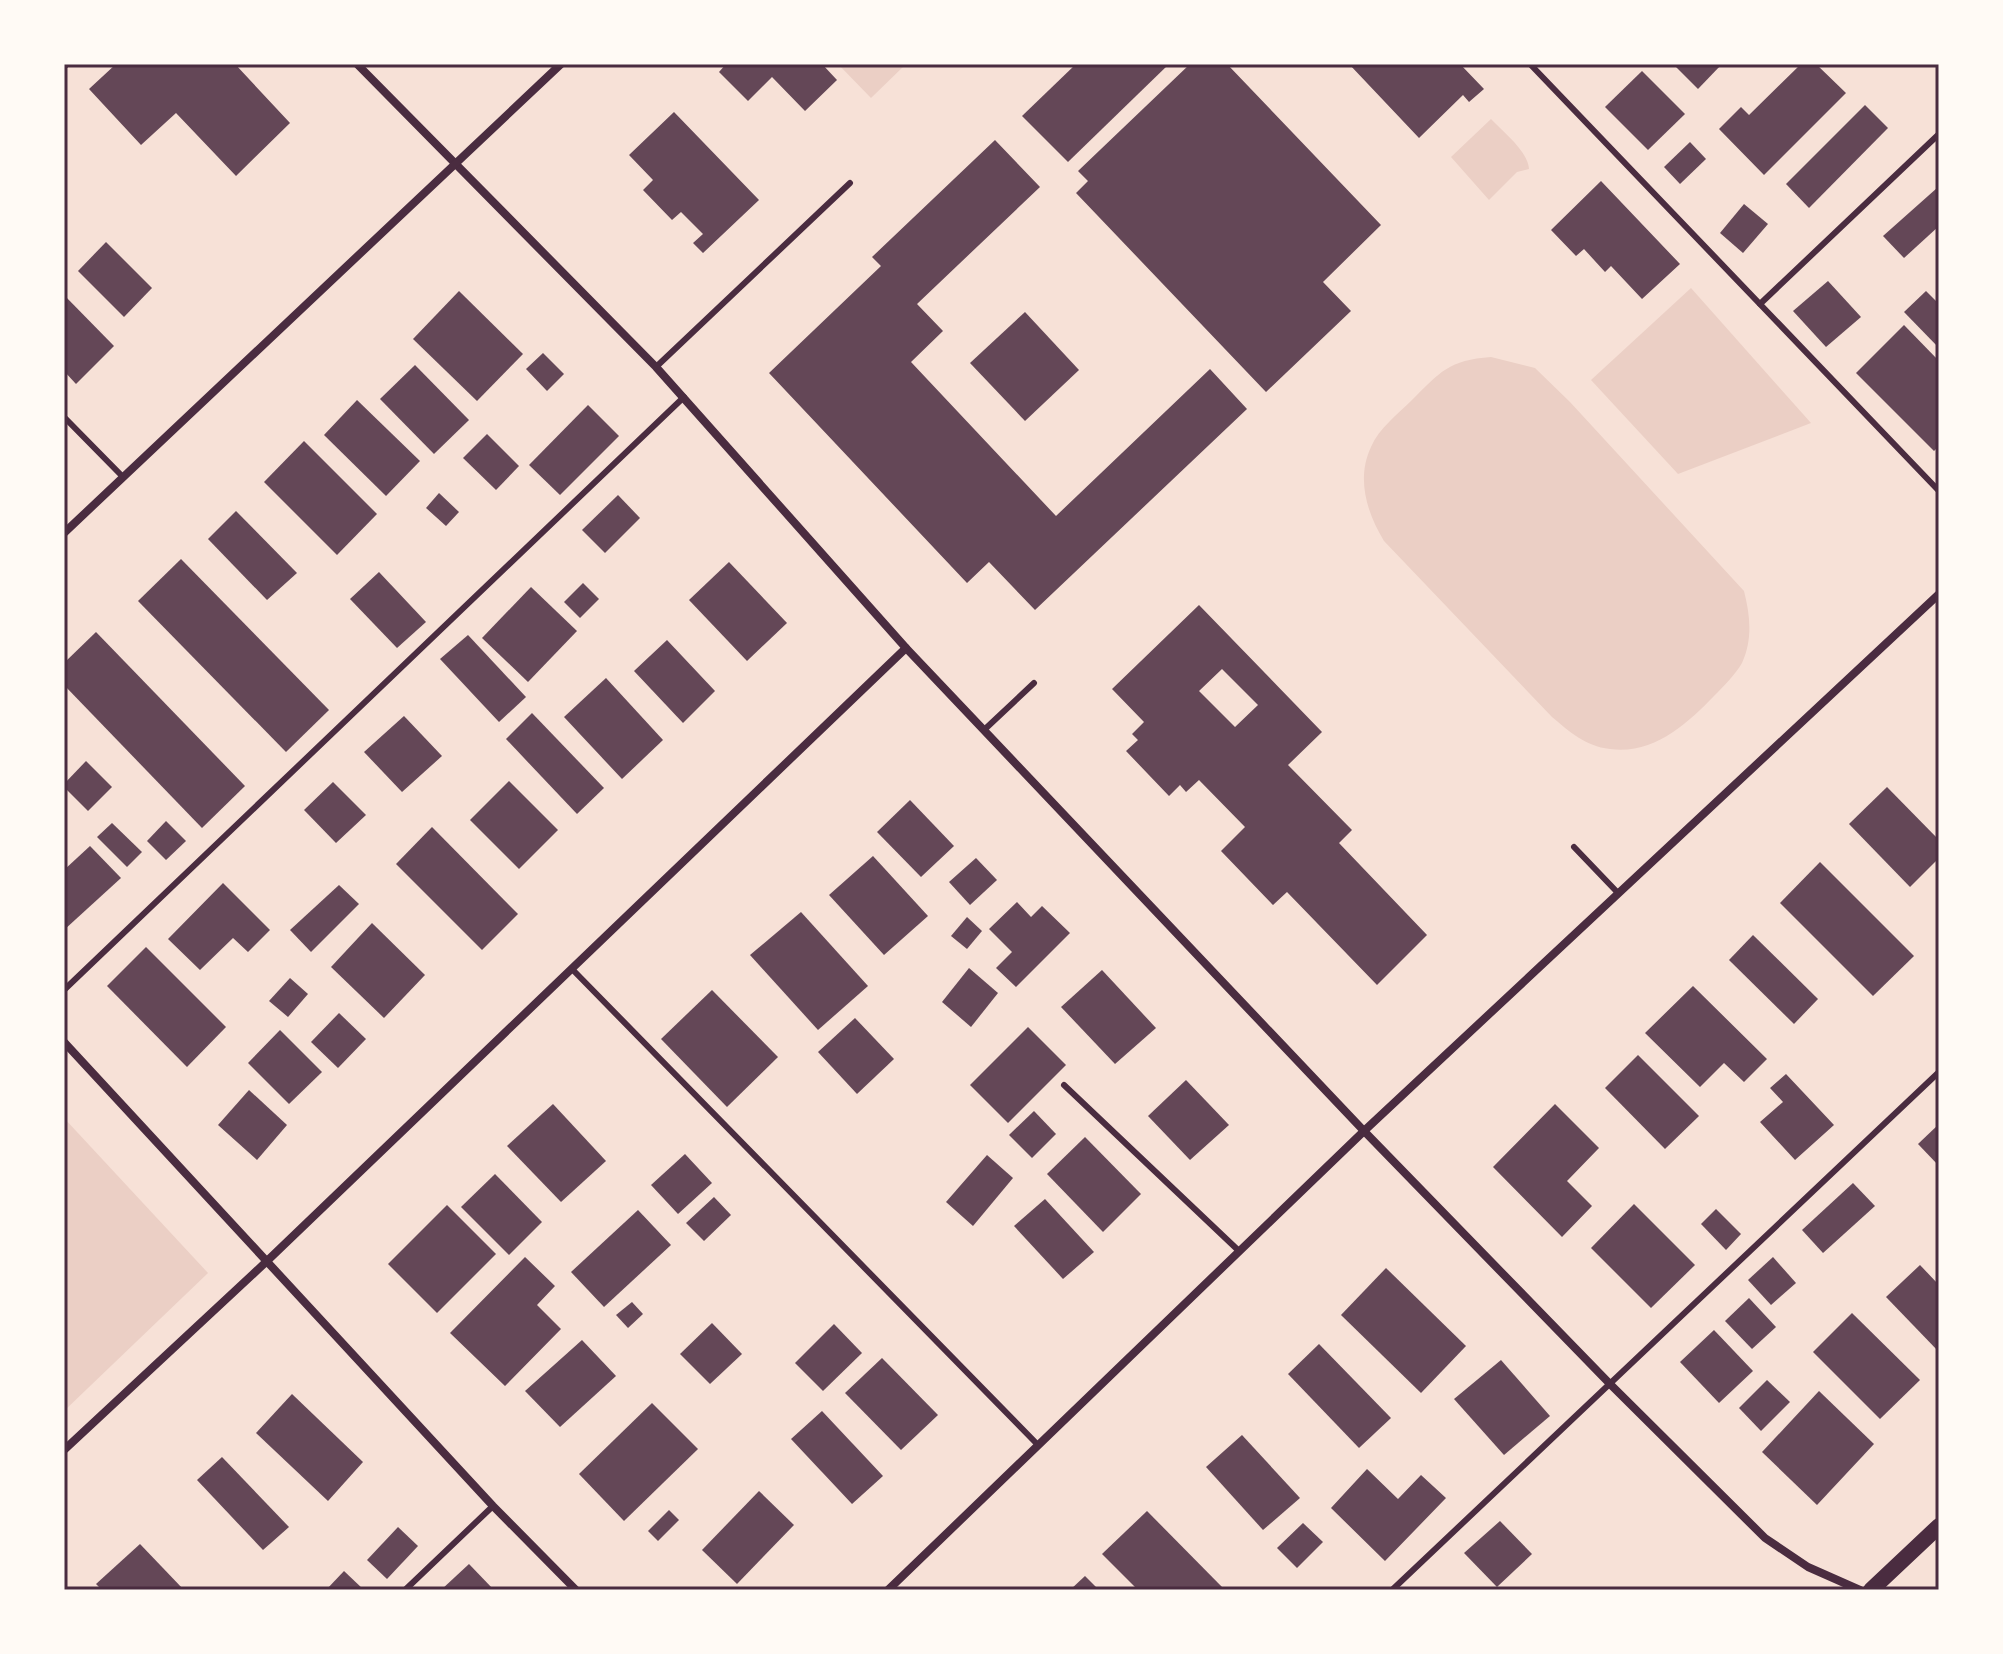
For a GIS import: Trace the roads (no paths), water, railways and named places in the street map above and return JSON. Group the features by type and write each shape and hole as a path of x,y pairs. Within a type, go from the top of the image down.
{"main road":[{"path":"1871,1590 1939,1526"}],"street":[{"path":"357,64 656,367 906,648 1364,1131 1610,1384 1765,1538 1808,1567 1860,1590"},
{"path":"64,533 561,64"},
{"path":"888,1590 1364,1131 1939,594"},
{"path":"64,1450 266,1262 906,648"},
{"path":"64,1042 493,1506 576,1590"}],"lane":[{"path":"1530,64 1939,491"},
{"path":"1760,304 1939,134"},
{"path":"656,367 850,183"},
{"path":"64,990 684,397"},
{"path":"64,417 123,477"},
{"path":"984,730 1034,683"},
{"path":"1574,847 1618,893"},
{"path":"572,969 1038,1445"},
{"path":"1392,1590 1939,1072"},
{"path":"1064,1085 1239,1251"},
{"path":"405,1590 493,1506"}]}
